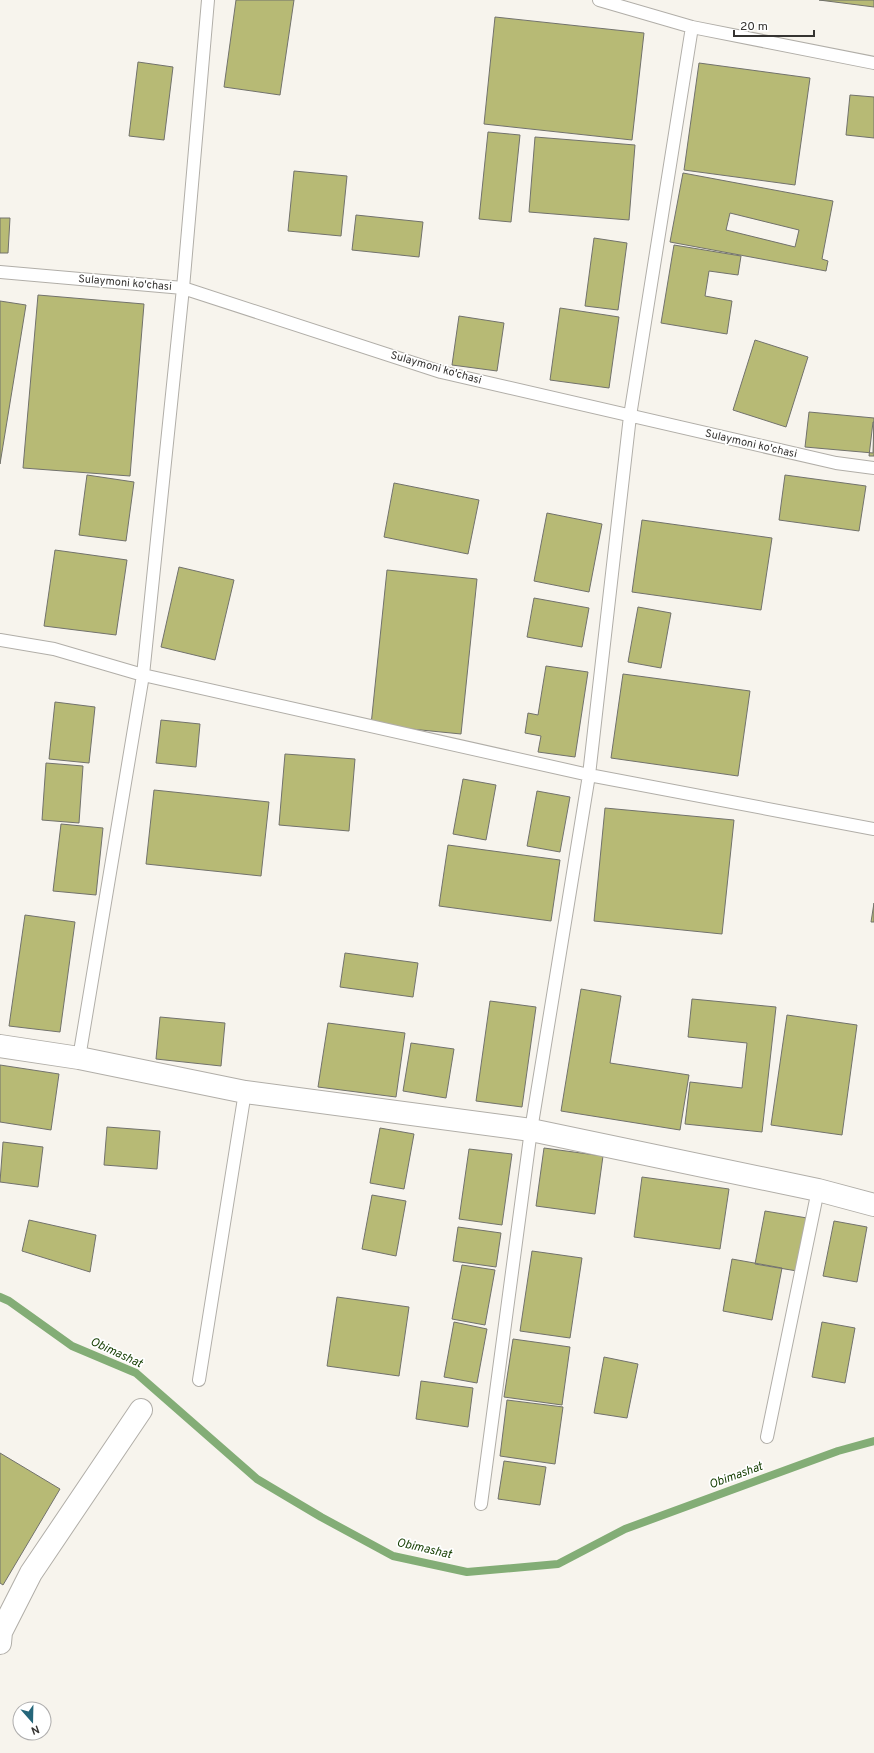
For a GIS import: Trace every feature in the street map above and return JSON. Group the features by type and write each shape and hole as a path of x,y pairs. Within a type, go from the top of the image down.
{"street":[{"path":"0,1046 79,1058 244,1092 531,1130 818,1190 874,1205"},
{"path":"0,1643 1,1632 32,1573 141,1410"}],"lane":[{"path":"79,1058 143,675 183,288 208,0"},
{"path":"599,0 692,27 874,63"},
{"path":"481,1504 531,1130 589,775 630,416 692,27"},
{"name":"Sulaymoni ko'chasi","path":"0,272 183,288 441,372 836,463 874,468"},
{"path":"0,640 54,649 143,675 589,775 874,829"},
{"path":"199,1380 244,1092"},
{"path":"767,1437 818,1190"}],"building":[{"path":"236,0 294,0 280,95 224,87"},
{"path":"819,0 874,0 874,7"},
{"path":"495,17 644,33 632,140 484,124"},
{"path":"138,62 173,67 164,140 129,136"},
{"path":"699,63 810,78 795,185 684,170"},
{"path":"850,95 874,97 874,138 846,135"},
{"path":"488,132 520,135 511,222 479,219"},
{"path":"535,137 635,145 629,220 529,212"},
{"path":"294,171 347,176 341,236 288,231"},
{"path":"683,173 833,201 822,259 828,261 826,271 670,242","holes":["730,213 799,230 795,247 726,230"]},
{"path":"356,215 423,222 419,257 352,250"},
{"path":"0,218 10,218 8,253 0,253"},
{"path":"594,238 627,243 618,310 585,306"},
{"path":"674,245 741,256 738,275 709,271 705,296 732,301 727,334 661,323"},
{"path":"38,295 144,304 130,476 23,468"},
{"path":"0,301 26,305 0,464"},
{"path":"560,308 619,317 609,388 550,380"},
{"path":"459,316 504,323 497,371 452,365"},
{"path":"755,340 808,357 786,427 733,410"},
{"path":"809,412 874,418 873,453 805,447"},
{"path":"873,422 874,456 869,456"},
{"path":"87,475 134,482 126,541 79,535"},
{"path":"785,475 866,486 859,531 779,520"},
{"path":"394,483 479,500 468,554 384,537"},
{"path":"547,513 602,524 589,592 534,581"},
{"path":"642,520 772,538 761,610 632,592"},
{"path":"55,550 127,560 116,635 44,626"},
{"path":"179,567 234,580 215,660 161,647"},
{"path":"387,570 477,579 461,734 371,725"},
{"path":"534,598 589,608 582,647 527,637"},
{"path":"638,607 671,613 661,668 628,662"},
{"path":"546,666 588,672 575,757 538,752 541,736 525,733 528,713 538,715"},
{"path":"623,674 750,691 738,776 611,758"},
{"path":"55,702 95,707 89,763 49,759"},
{"path":"161,720 200,724 196,767 156,763"},
{"path":"285,754 355,759 349,831 279,825"},
{"path":"46,763 83,766 79,823 42,820"},
{"path":"463,779 496,785 486,840 453,834"},
{"path":"154,790 269,802 261,876 146,864"},
{"path":"537,791 570,797 560,852 527,846"},
{"path":"605,808 734,820 722,934 594,921"},
{"path":"61,824 103,828 96,895 53,891"},
{"path":"448,845 560,860 551,921 439,906"},
{"path":"874,903 874,922 871,922"},
{"path":"25,915 75,922 60,1032 9,1026"},
{"path":"345,953 418,963 413,997 340,987"},
{"path":"581,989 621,996 610,1063 689,1075 680,1130 561,1111"},
{"path":"692,999 776,1007 762,1132 685,1124 690,1082 742,1088 747,1043 688,1037"},
{"path":"490,1001 536,1007 522,1107 476,1101"},
{"path":"787,1015 857,1025 842,1135 771,1125"},
{"path":"160,1017 225,1023 221,1066 156,1059"},
{"path":"328,1023 405,1033 396,1097 318,1087"},
{"path":"411,1043 454,1049 446,1098 403,1091"},
{"path":"0,1065 59,1074 51,1130 0,1122"},
{"path":"107,1127 160,1131 157,1169 104,1165"},
{"path":"380,1128 414,1134 404,1189 370,1183"},
{"path":"3,1142 43,1147 38,1187 0,1182"},
{"path":"544,1148 603,1156 595,1214 536,1206"},
{"path":"469,1149 512,1154 502,1225 459,1219"},
{"path":"642,1177 729,1189 720,1249 634,1237"},
{"path":"372,1195 406,1201 396,1256 362,1249"},
{"path":"765,1211 807,1218 797,1271 755,1264"},
{"path":"29,1220 96,1235 90,1272 22,1251"},
{"path":"834,1221 867,1227 857,1282 823,1276"},
{"path":"458,1227 501,1233 496,1267 453,1261"},
{"path":"532,1251 582,1258 570,1338 520,1331"},
{"path":"732,1259 782,1268 772,1320 723,1311"},
{"path":"462,1265 495,1270 485,1325 452,1319"},
{"path":"337,1297 409,1307 399,1376 327,1366"},
{"path":"454,1322 487,1329 477,1383 444,1377"},
{"path":"822,1322 855,1328 845,1383 812,1377"},
{"path":"513,1339 570,1347 562,1405 504,1397"},
{"path":"604,1357 638,1364 627,1418 594,1413"},
{"path":"421,1381 473,1388 468,1427 416,1419"},
{"path":"507,1400 563,1407 555,1464 500,1456"},
{"path":"0,1453 60,1489 3,1585 0,1583"},
{"path":"504,1461 546,1467 540,1505 498,1499"}],"waterway":[{"name":"Obimashat","path":"0,1297 9,1301 72,1346 136,1373 257,1479 321,1517 393,1556 467,1572 558,1564 625,1529 838,1451 874,1441"}]}
